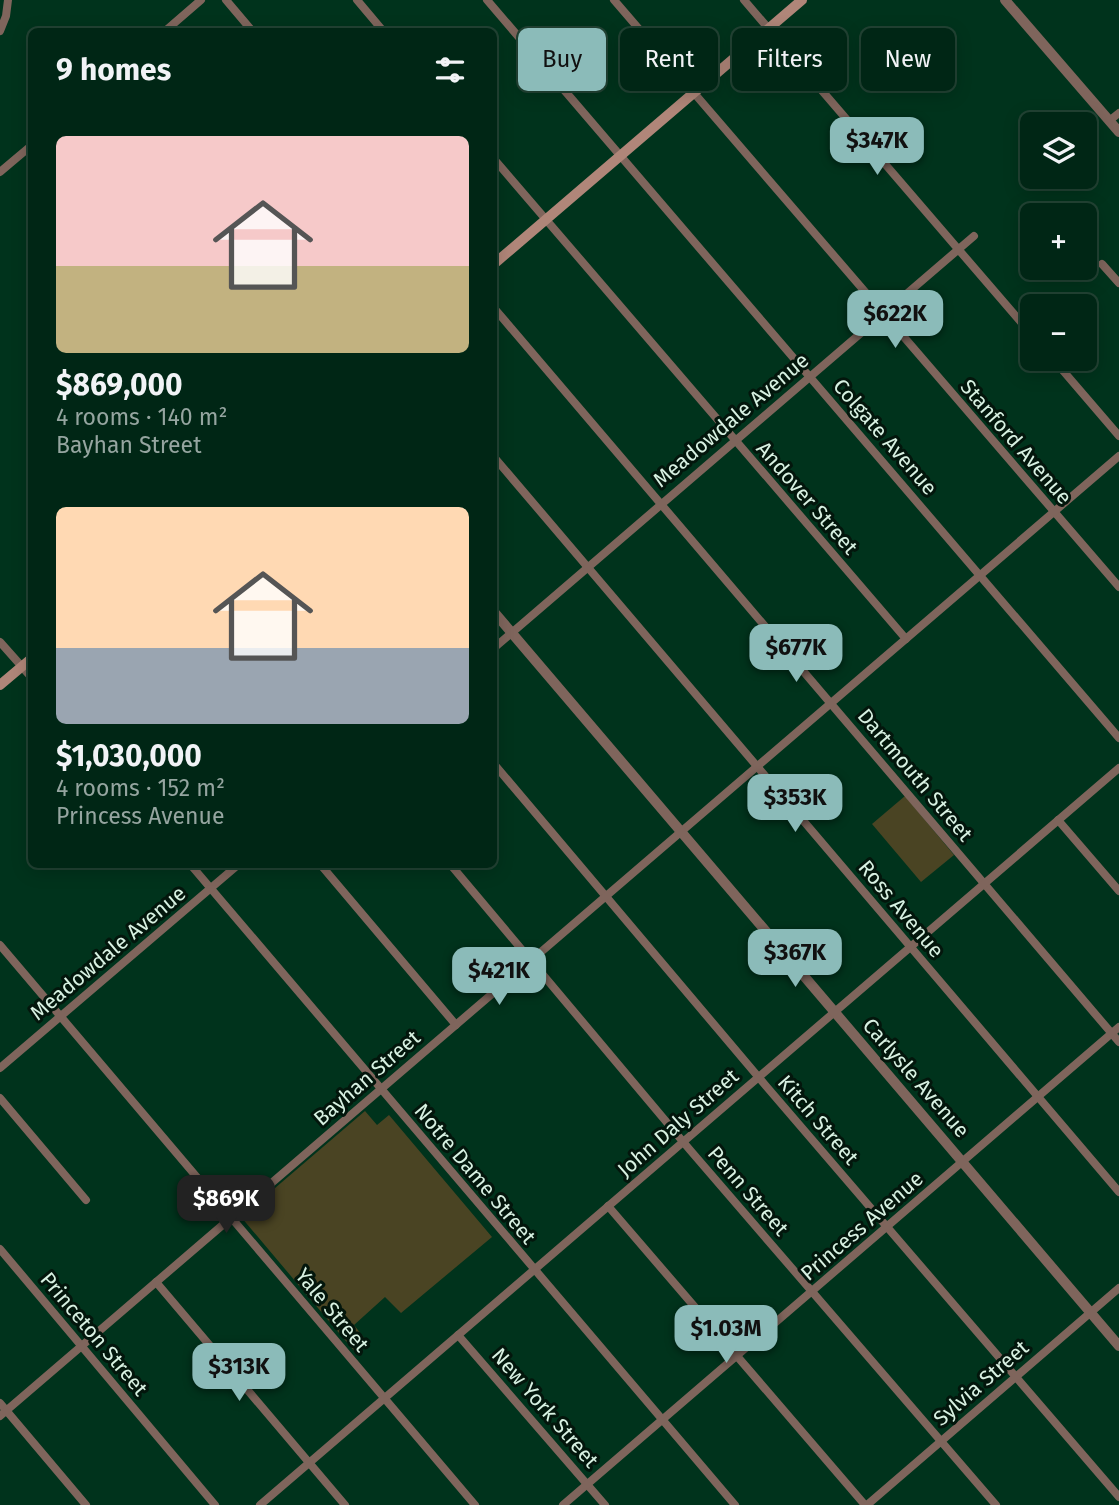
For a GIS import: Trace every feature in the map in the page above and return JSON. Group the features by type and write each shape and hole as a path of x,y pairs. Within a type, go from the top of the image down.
{"main road":[{"path":"770,28 802,0"},
{"path":"497,261 732,61"},
{"path":"0,685 28,661"}],"street":[{"path":"0,30 6,16 8,0"},
{"path":"169,28 201,0"},
{"path":"226,0 250,28"},
{"path":"356,0 380,28"},
{"name":"Colgate Avenue","path":"487,0 1119,738"},
{"name":"Stanford Avenue","path":"614,0 1119,587"},
{"path":"744,0 768,28"},
{"path":"1005,0 1119,132"},
{"path":"822,91 1020,321"},
{"path":"1110,121 1119,113"},
{"path":"0,172 28,148"},
{"name":"Andover Street","path":"497,162 906,639"},
{"name":"Meadowdale Avenue","path":"497,645 974,236"},
{"path":"1102,264 1119,283"},
{"name":"Dartmouth Street","path":"497,312 984,883 1115,1030 1119,1042"},
{"path":"1063,371 1119,436"},
{"name":"Bayhan Street","path":"3,1413 1119,456"},
{"name":"Ross Avenue","path":"497,461 1119,1192"},
{"name":"Carlysle Avenue","path":"497,616 1119,1346"},
{"path":"0,642 28,673"},
{"name":"Kitch Street","path":"497,768 758,1077 1119,1497"},
{"name":"John Daly Street","path":"260,1505 1119,768"},
{"path":"1058,820 1119,891"},
{"name":"Notre Dame Street","path":"193,868 735,1505"},
{"name":"Meadowdale Avenue","path":"0,1068 235,868"},
{"path":"323,868 456,1025"},
{"name":"Penn Street","path":"453,868 996,1505"},
{"name":"Yale Street","path":"0,945 475,1505"},
{"name":"Princess Avenue","path":"563,1505 1115,1030"},
{"path":"0,1098 86,1200"},
{"path":"608,1206 866,1505"},
{"name":"Princeton Street","path":"0,1249 215,1505"},
{"path":"156,1282 345,1505"},
{"name":"Sylvia Street","path":"866,1505 1119,1287"},
{"name":"New York Street","path":"458,1335 605,1505"},
{"path":"0,1403 3,1413 86,1505"}],"shaded area":[{"path":"905,796 954,855 921,882 872,824"},
{"path":"365,1111 377,1125 389,1115 492,1237 401,1313 385,1297 354,1325 368,1343 356,1353 241,1217"}]}
